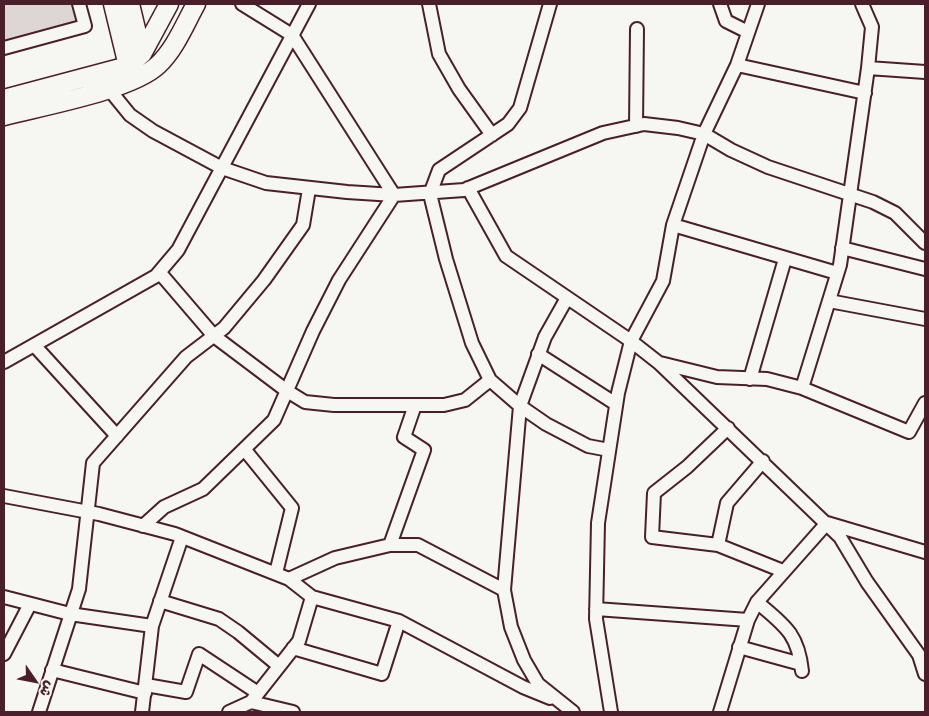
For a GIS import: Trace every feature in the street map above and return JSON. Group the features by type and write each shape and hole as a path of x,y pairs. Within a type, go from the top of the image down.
{"main road":[{"path":"113,4 128,66"},
{"path":"130,4 142,54"},
{"path":"4,99 128,66 142,54 169,4"},
{"path":"4,116 143,77 159,65 173,46 196,4"}],"street":[{"path":"4,48 85,26 79,4"},
{"path":"242,4 292,36 394,195"},
{"path":"4,362 160,273 178,250 309,4"},
{"path":"429,4 439,54 459,89 492,135"},
{"path":"550,4 520,108 508,124 439,170 430,194 446,259 472,343 490,380 520,406 546,424 588,446 609,450"},
{"path":"720,4 726,22 748,32"},
{"path":"611,712 596,609 598,523 616,404 632,341 663,281 673,226 704,134 737,65 758,4"},
{"path":"802,388 837,274 842,248 865,93 872,27 862,4"},
{"path":"636,126 637,29"},
{"path":"737,65 865,93"},
{"path":"868,68 925,72"},
{"path":"108,88 130,115 153,132 222,168 266,183 309,189 394,195 430,194 468,188 603,133 636,126 653,125 704,134 731,150 768,167 873,202 895,213 925,244"},
{"path":"468,188 506,256 632,341 659,363 827,523 840,537 867,582 919,650 925,674"},
{"path":"40,712 78,589 93,463 186,356 224,328 264,280 302,224 309,189"},
{"path":"143,526 164,508 203,489 246,450 274,420 313,332 339,280 394,195"},
{"path":"673,226 837,274"},
{"path":"842,248 925,269"},
{"path":"750,379 785,259"},
{"path":"160,273 214,336 287,392 305,402 334,405 444,405 465,400 490,380"},
{"path":"567,298 538,354 520,406 504,590 511,626 524,660 538,684 573,712"},
{"path":"829,301 925,319"},
{"path":"34,345 117,436"},
{"path":"538,354 616,404"},
{"path":"659,363 717,377 767,379 802,388 909,432 925,403"},
{"path":"390,545 424,450 404,437 415,405"},
{"path":"728,428 687,467 654,492 652,537 718,545 783,571"},
{"path":"246,450 292,508 276,573"},
{"path":"718,545 727,503 763,461"},
{"path":"4,496 88,512 182,537 289,579 312,597 399,621 523,687 557,700"},
{"path":"827,523 925,552"},
{"path":"720,712 748,620 757,602 827,523"},
{"path":"142,712 152,626 182,537"},
{"path":"289,579 335,558 390,545 418,545 504,590"},
{"path":"4,597 70,614 152,626"},
{"path":"229,712 254,697 299,641 312,597"},
{"path":"160,601 219,619 279,666"},
{"path":"739,648 801,667 789,630 757,602"},
{"path":"4,654 30,604"},
{"path":"596,609 748,620"},
{"path":"293,648 382,674 399,621"},
{"path":"52,670 146,689 186,692 199,654 254,697 292,712"}],"shaded area":[{"path":"4,4 79,4 85,26 4,48"}]}
